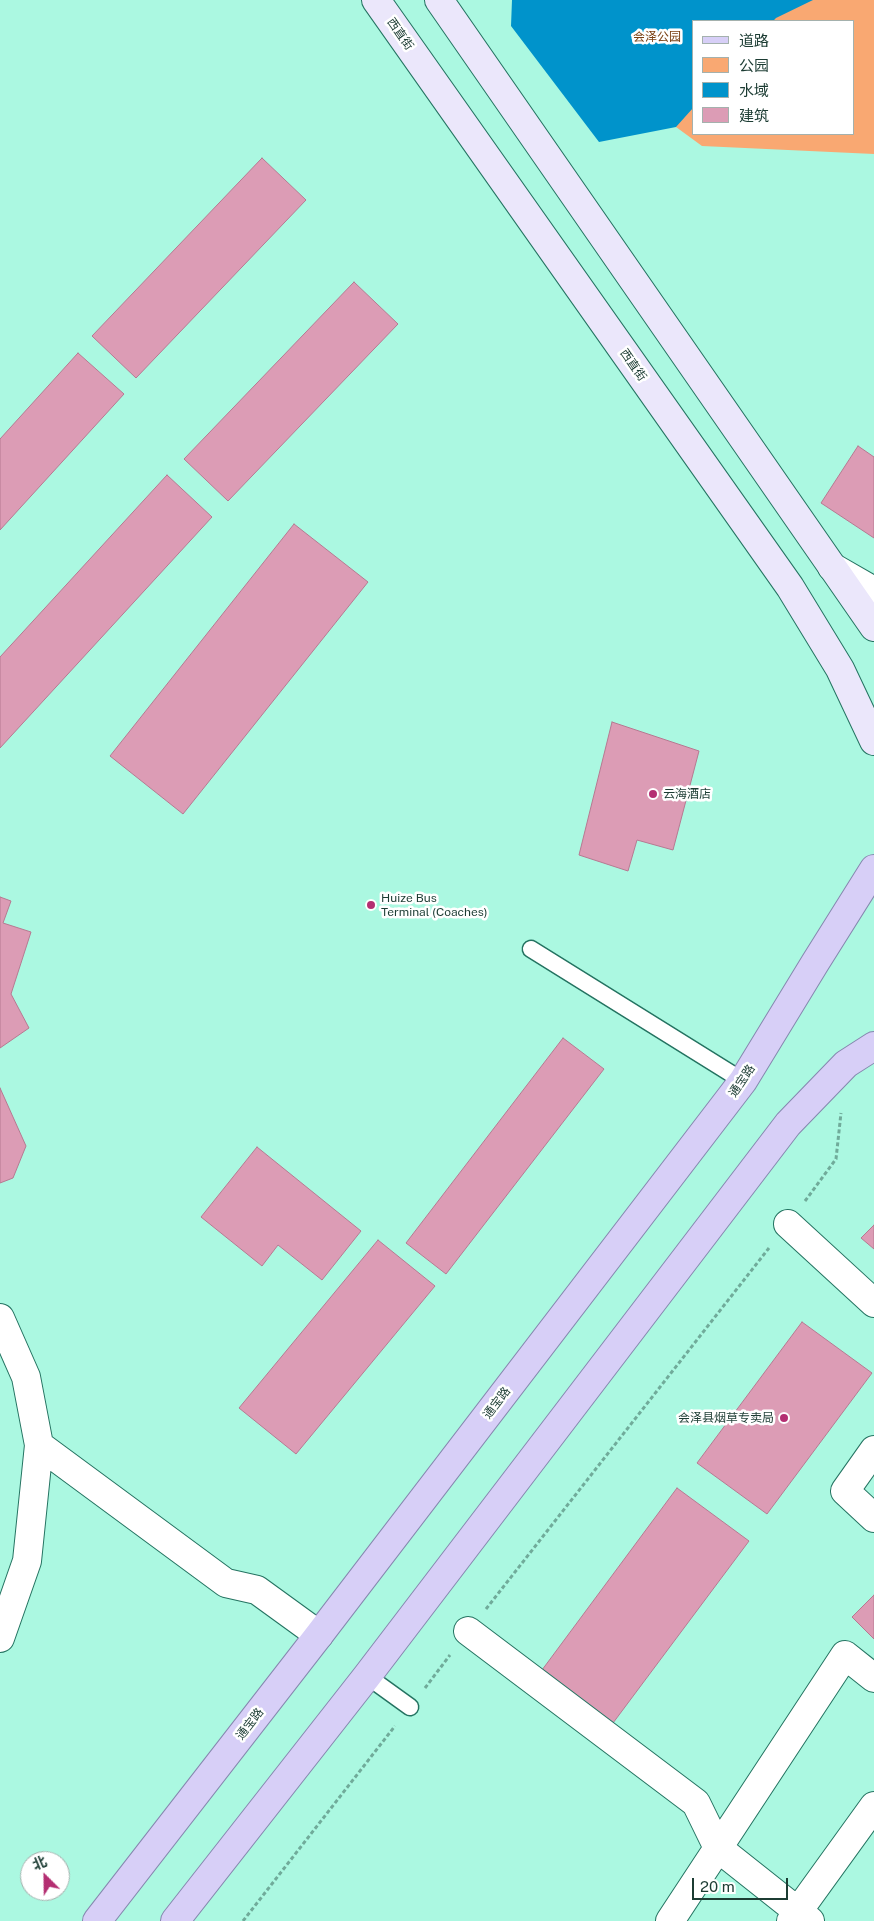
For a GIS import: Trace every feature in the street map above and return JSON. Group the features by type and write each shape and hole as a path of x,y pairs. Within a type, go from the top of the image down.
{"main road":[{"name":"通宝路","path":"97,1921 743,1081 874,869"},
{"path":"175,1921 367,1676 788,1124 846,1064 874,1046"}],"street":[{"name":"西直街","path":"376,0 790,587 840,669 874,741"},
{"path":"439,0 874,627"},
{"path":"832,567 874,591"},
{"path":"788,1224 874,1303"},
{"path":"0,1318 26,1377 39,1445 27,1561 0,1638"},
{"path":"39,1445 226,1583 257,1590 319,1634"},
{"path":"874,1450 845,1490 874,1518"},
{"path":"468,1631 696,1803 718,1848 800,1918 874,1806"},
{"path":"670,1921 845,1655 874,1678"}],"lane":[{"path":"531,949 743,1081"},
{"path":"367,1676 410,1707"}],"path":[{"path":"243,1921 788,1224 836,1159 841,1112"}],"green space":[{"name":"会泽公园","path":"587,0 874,0 874,154 702,146 676,127"}],"water":[{"path":"512,0 813,0 774,20 692,20 692,109 676,127 599,142 511,26"}],"building":[{"path":"262,158 306,200 136,378 92,336"},
{"path":"354,282 398,324 228,501 184,459"},
{"path":"78,353 124,394 0,530 0,439"},
{"path":"858,446 874,457 874,538 821,503"},
{"path":"167,475 212,517 0,748 0,657"},
{"path":"294,524 368,582 183,814 110,756"},
{"path":"612,722 699,751 673,850 637,840 628,871 579,855"},
{"path":"0,897 11,901 3,923 31,932 11,994 29,1028 0,1048"},
{"path":"563,1038 604,1069 446,1274 406,1243"},
{"path":"0,1088 26,1146 13,1178 0,1183"},
{"path":"257,1147 361,1231 322,1280 278,1245 262,1266 201,1217"},
{"path":"874,1225 874,1249 861,1238"},
{"path":"378,1240 435,1286 296,1454 239,1408"},
{"name":"会泽县烟草专卖局","path":"802,1322 872,1373 767,1514 697,1463"},
{"path":"677,1488 749,1541 613,1723 542,1670"},
{"path":"874,1595 874,1639 852,1617"}],"place":[{"name":"云海酒店","path":"653,794"},
{"name":"Huize Bus Terminal (Coaches)","path":"371,905"},
{"name":"会泽县烟草专卖局","path":"784,1418"}]}
